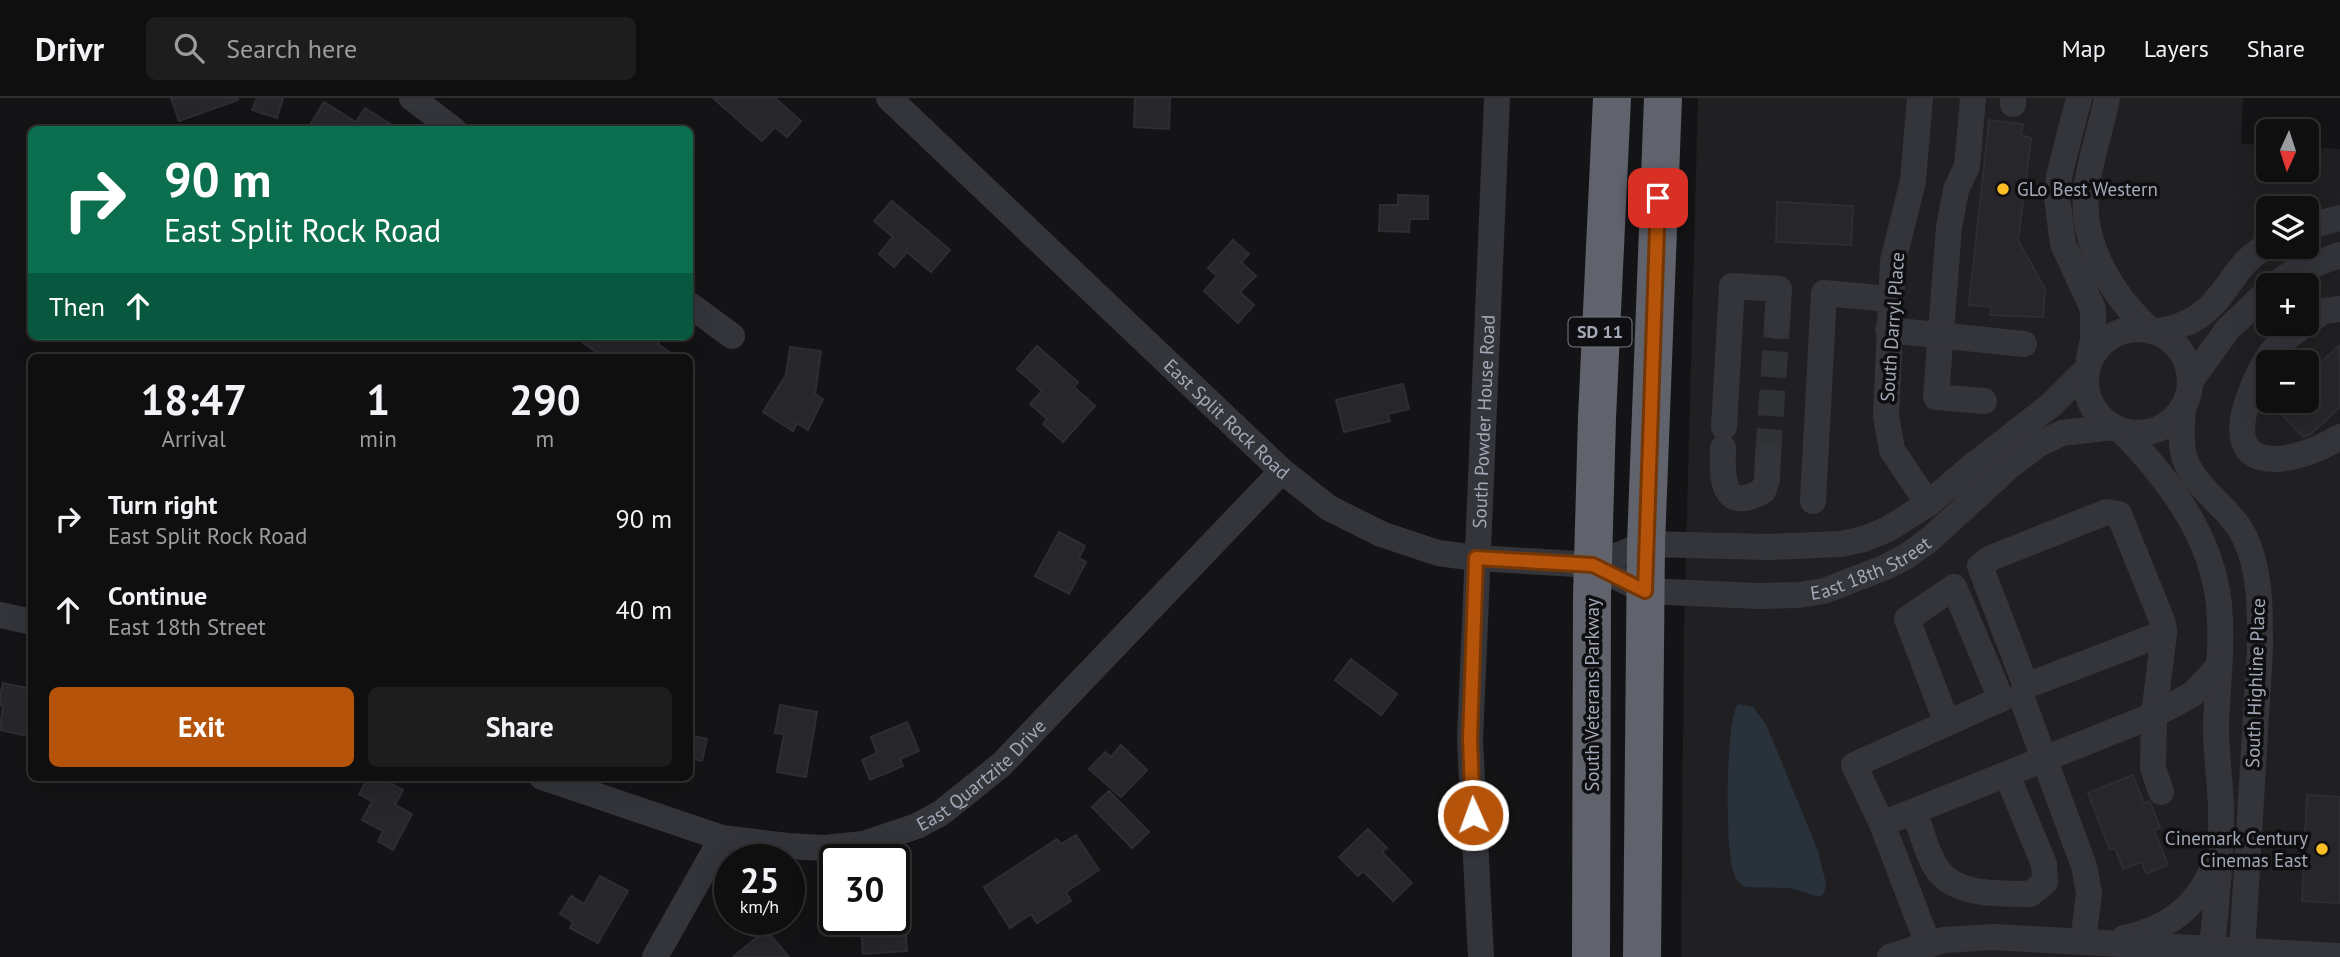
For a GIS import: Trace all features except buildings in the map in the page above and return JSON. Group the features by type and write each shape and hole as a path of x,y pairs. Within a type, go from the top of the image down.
{"highway":[{"name":"South Veterans Parkway","path":"1591,957 1593,565 1597,404 1612,98"},
{"name":"SD 11","path":"1642,957 1646,544 1663,98"}],"street":[{"path":"412,98 449,126"},
{"name":"East Split Rock Road","path":"888,98 1282,471 1329,508 1381,534 1438,553 1476,558 1593,565 1646,544"},
{"name":"South Powder House Road","path":"1481,957 1470,740 1497,98"},
{"name":"South Darryl Place","path":"1920,98 1913,181 1893,261 1888,330 1888,433 1892,450 1928,504"},
{"path":"1973,98 1967,166 1956,190 1949,227 1936,397 1984,401"},
{"path":"2079,98 2059,176 2057,198 2063,244 2092,309 2094,323 2086,389 2091,404 2101,418 2118,429"},
{"path":"2107,98 2086,196 2093,245 2118,296 2133,314 2183,353 2191,380"},
{"path":"2319,224 2340,218"},
{"name":"East 18th Street","path":"1646,544 1769,547 1841,544 1864,539 1888,529 1928,504 2051,405 2107,338 2121,331 2137,328 2154,332 2192,321 2205,312 2243,264 2256,254"},
{"path":"2292,273 2340,255"},
{"path":"1768,455 1767,480 1763,491 1752,497 1741,498 1724,486 1722,475 1732,286 1890,299"},
{"path":"1777,326 1779,289"},
{"path":"1813,501 1824,293"},
{"path":"2183,408 2191,380 2228,329 2256,302"},
{"path":"693,307 732,336"},
{"path":"2319,314 2340,309"},
{"path":"1888,330 2024,344"},
{"path":"2291,336 2279,345 2258,375 2245,409 2241,436 2249,450 2270,458 2308,453 2340,437"},
{"name":"East 18th Street","path":"1593,565 1645,591 1780,596 1824,591 1886,567 1929,540 2011,465 2039,444 2062,433 2118,429 2138,434 2153,431 2168,424 2183,408"},
{"name":"South Highline Place","path":"2183,408 2184,455 2201,486 2224,508 2241,530 2257,579 2260,649 2242,951"},
{"name":"South Highline Place","path":"2118,429 2164,478 2198,533 2216,587 2219,605 2217,744 2221,840 2212,949"},
{"name":"East Quartzite Drive","path":"554,781 722,838 825,848 863,844 917,827 941,813 1002,764 1282,471"},
{"path":"1947,723 1907,619 1991,558 2107,512 2119,514 2163,624 2154,715 2153,768 2161,792"},
{"path":"1980,566 2016,694"},
{"path":"1954,587 2016,694 2045,761 2084,866 2088,893 2088,942"},
{"path":"0,615 28,621"},
{"path":"1928,944 1882,824 1854,765 1947,723 2164,633"},
{"path":"1882,824 2045,761 2154,715 2193,694 2219,666"},
{"path":"2217,744 2255,746"},
{"path":"1914,812 1937,869 1953,884 1980,892 2031,894 2045,883 2044,864 2007,775"},
{"path":"655,957 722,838"},
{"path":"2088,942 2142,934 2179,915 2199,895 2209,878 2221,840"},
{"path":"1890,957 1928,944 1968,938 2340,956"}],"shaded area":[{"path":"1698,98 2243,98 2241,144 2256,145 2256,182 2319,182 2319,148 2340,149 2340,957 1681,957 1684,629"},
{"path":"1738,704 1753,707 1766,724 1818,851 1826,884 1824,893 1819,897 1791,888 1745,887 1735,876 1729,841 1728,788 1731,735"}],"tunnel":[{"path":"1768,455 1777,326"}],"place":[{"name":"GLo Best Western","path":"2003,189"},
{"name":"Cinemark Century Cinemas East","path":"2322,849"}],"route":[{"path":"1473,815 1470,740 1476,558 1593,565 1645,591 1658,198"}]}
